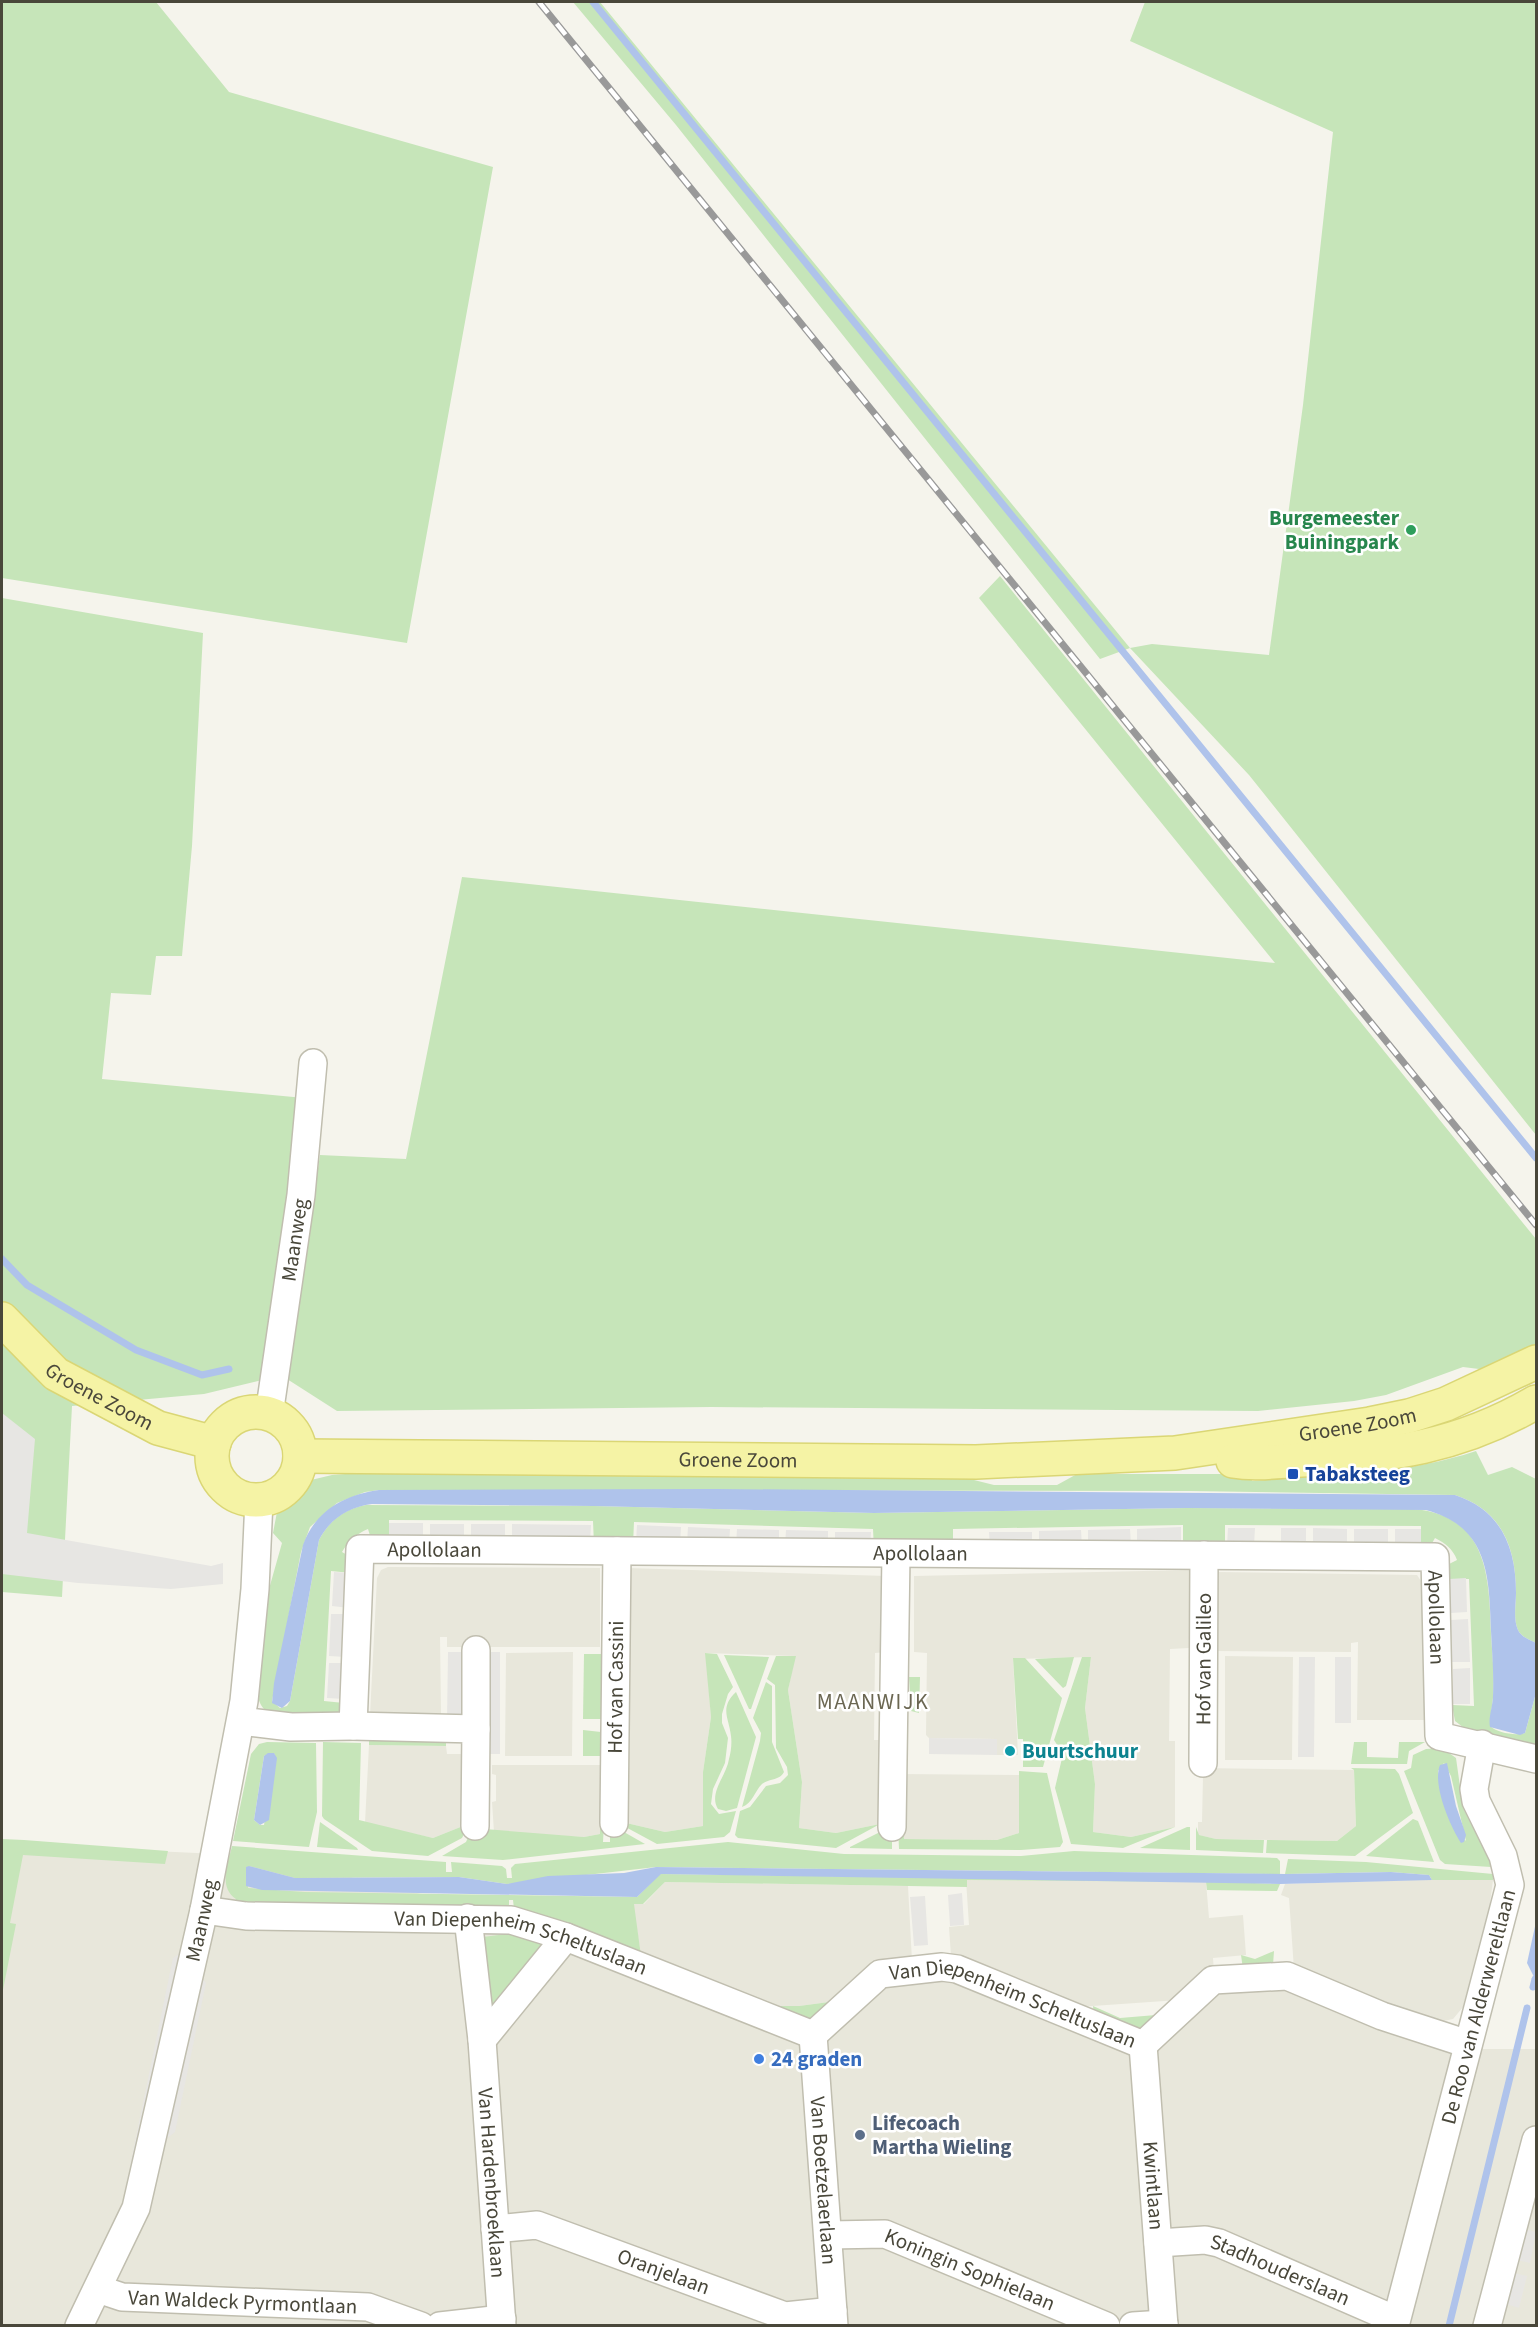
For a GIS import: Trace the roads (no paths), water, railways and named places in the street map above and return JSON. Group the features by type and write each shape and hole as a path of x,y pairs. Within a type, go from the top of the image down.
{"main road":[{"name":"Groene Zoom","path":"2,1319 56,1374 158,1428 214,1443"},
{"name":"Groene Zoom","path":"300,1456 976,1462 1175,1453 1370,1425 1409,1416 1535,1372"},
{"name":"Groene Zoom","path":"1175,1453 1244,1463 1353,1458 1417,1449 1500,1423 1536,1402"},
{"path":"256,1413 270,1415 282,1421 292,1431 300,1456 297,1472 290,1484 273,1496 259,1500 238,1496 222,1483 213,1464 214,1443 225,1425 236,1417 256,1413"}],"street":[{"name":"Maanweg","path":"270,1415 301,1195 313,1063"},
{"name":"Maanweg","path":"79,2325 136,2208 204,1910 241,1721 255,1589 259,1500"},
{"name":"Apollolaan","path":"353,1726 360,1549 1435,1557 1439,1736 1482,1744"},
{"name":"Hof van Cassini","path":"614,1823 617,1551"},
{"path":"892,1827 897,1654 896,1554"},
{"name":"Hof van Galileo","path":"1203,1763 1204,1555"},
{"path":"475,1826 476,1650"},
{"path":"241,1721 291,1727 476,1729"},
{"path":"1482,1744 1536,1759"},
{"name":"De Roo van Alderwereltlaan","path":"1395,2323 1510,1885 1503,1856 1476,1801 1474,1789 1482,1744"},
{"name":"Van Diepenheim Scheltuslaan","path":"204,1910 246,1916 511,1920 566,1937 813,2035 880,1974 942,1968 957,1969 1143,2045 1213,1980 1287,1976 1382,2016 1468,2044"},
{"name":"Van Hardenbroeklaan","path":"468,1918 482,2040 502,2322"},
{"path":"482,2040 566,1937"},
{"name":"Van Boetzelaerlaan","path":"813,2035 834,2318"},
{"name":"Kwintlaan","path":"1143,2045 1164,2325"},
{"path":"1487,2325 1536,2140"},
{"name":"Oranjelaan","path":"495,2229 537,2225 785,2316 834,2318"},
{"name":"Koningin Sophielaan","path":"829,2235 885,2234 1106,2325"},
{"name":"Stadhouderslaan","path":"1158,2243 1205,2240 1219,2243 1395,2323"},
{"name":"Van Waldeck Pyrmontlaan","path":"98,2289 122,2297 368,2307 421,2325"},
{"path":"440,2325 502,2322"},
{"path":"1133,2325 1164,2325"}],"water":[{"path":"716,1489 1455,1495 1484,1510 1495,1520 1509,1546 1515,1576 1516,1626 1521,1635 1536,1643 1536,1693 1525,1733 1520,1735 1490,1727 1493,1663 1489,1591 1481,1556 1474,1541 1462,1528 1447,1518 1426,1510 1187,1508 874,1513 594,1506 372,1504 355,1508 341,1515 334,1520 319,1540 290,1701 282,1708 272,1703 274,1683 303,1545 308,1533 323,1514 343,1501 366,1492 379,1490"},
{"path":"274,1753 277,1758 269,1820 260,1825 254,1820 264,1756"},
{"path":"1447,1763 1456,1806 1466,1835 1464,1842 1461,1843 1447,1816 1438,1783 1440,1765"},
{"path":"246,1867 295,1878 459,1877 507,1884 548,1876 624,1873 656,1867 1285,1874 1391,1872 1429,1875 1432,1880 1280,1884 661,1874 637,1897 262,1890 246,1886"},
{"path":"1536,1922 1536,1977 1535,1979 1527,1963"}],"waterway":[{"path":"593,2 1536,1158"},
{"path":"2,1259 27,1285 136,1350 202,1375 229,1369"},
{"path":"1533,1987 1535,1979"},
{"path":"1449,2326 1527,2008"}],"railway":[{"path":"539,2 1536,1225"}],"place":[{"name":"Burgemeester Buiningpark","path":"1411,530"},
{"name":"Tabaksteeg","path":"1293,1474"},
{"name":"Buurtschuur","path":"1010,1751"},
{"name":"24 graden","path":"759,2059"},
{"name":"Lifecoach Martha Wieling","path":"860,2135"}],"district":[{"name":"MAANWIJK","path":"873,1702"}]}
